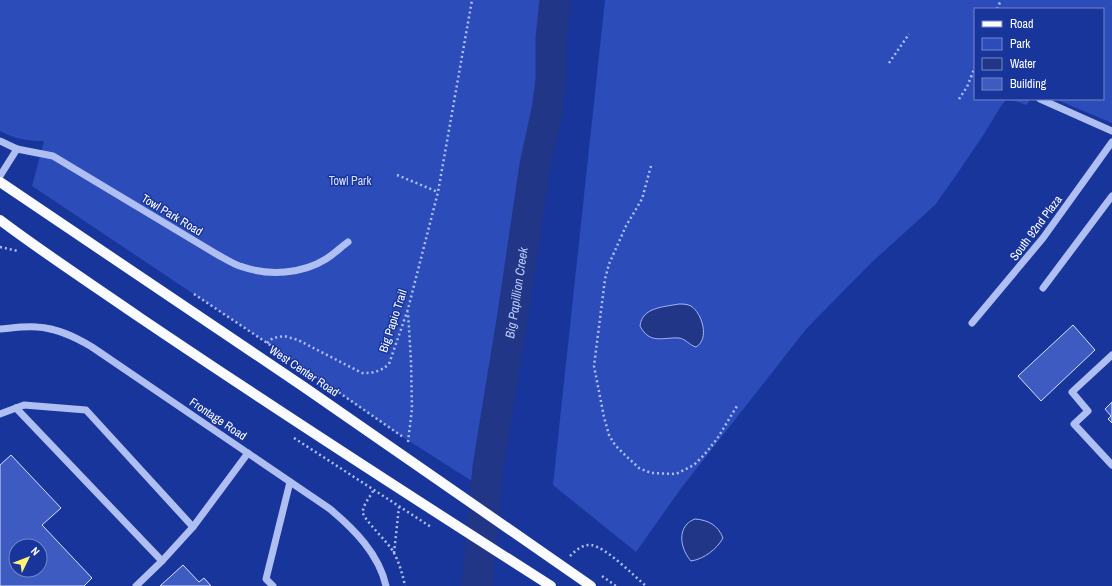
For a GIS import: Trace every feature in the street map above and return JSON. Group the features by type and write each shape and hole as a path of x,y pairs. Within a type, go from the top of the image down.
{"main road":[{"name":"West Center Road","path":"0,182 386,443 591,586"},
{"path":"0,220 177,342 385,479 552,586"}],"street":[{"path":"1042,100 1112,130"},
{"path":"0,141 17,149 0,176"},
{"name":"South 92nd Plaza","path":"972,323 1038,244 1112,142"},
{"name":"Towl Park Road","path":"17,149 53,156 218,255 242,267 261,272 303,269 325,259 348,242"},
{"path":"1043,288 1112,196"},
{"name":"Frontage Road","path":"0,329 37,327 56,330 77,338 330,509 358,536 376,560 386,586"},
{"path":"1112,355 1072,392 1088,411 1074,424 1112,465"},
{"path":"0,414 24,405 86,410 193,527"},
{"path":"16,408 162,561"},
{"path":"136,586 162,561 193,527 248,453"},
{"path":"273,586 266,579 290,482"}],"path":[{"name":"Big Papio Trail","path":"395,432 267,343 273,338 284,336 298,340 362,373 373,373 383,369 389,364 408,309 438,192 472,0"},
{"path":"889,63 909,34"},
{"path":"959,99 967,87 974,70"},
{"path":"651,166 642,199 626,226 610,264 604,286 594,366 609,435 614,445 639,468 651,473 676,474 694,465 704,455 717,439 737,406"},
{"path":"397,175 438,192"},
{"path":"408,309 412,360 412,409 408,443"},
{"path":"388,500 373,491 364,506 362,513 366,520 379,533 394,553 405,586"},
{"path":"394,553 400,502"},
{"path":"567,560 581,547 592,545 607,552 646,586"},
{"path":"598,573 616,586"}],"green space":[{"name":"Towl Park","path":"0,0 555,0 551,38 551,80 547,110 535,165 488,467 486,490 395,432 267,343 32,186 44,141 21,139 0,131"},
{"path":"605,0 1112,0 1112,123 1057,100 1104,100 1104,8 974,8 974,100 1006,100 935,205 871,263 807,328 682,487 636,552 553,485"},
{"path":"1006,100 1030,100 1027,105"}],"water":[{"path":"679,304 691,306 695,309 701,320 703,326 703,338 696,347 679,338 653,338 648,336 640,326 645,315 649,311"},
{"path":"695,519 712,524 721,533 723,538 710,553 691,561 682,543 682,533 688,523"}],"building":[{"path":"1073,325 1095,350 1041,401 1018,376"},
{"path":"1112,402 1112,423 1108,419 1111,416 1105,409"},
{"path":"11,455 61,508 42,525 92,578 84,586 0,586 0,465"},
{"path":"183,565 199,582 204,578 211,586 160,586"}],"waterway":[{"name":"Big Papillion Creek","path":"477,586 488,467 535,165 547,110 551,80 551,38 555,0"}]}
